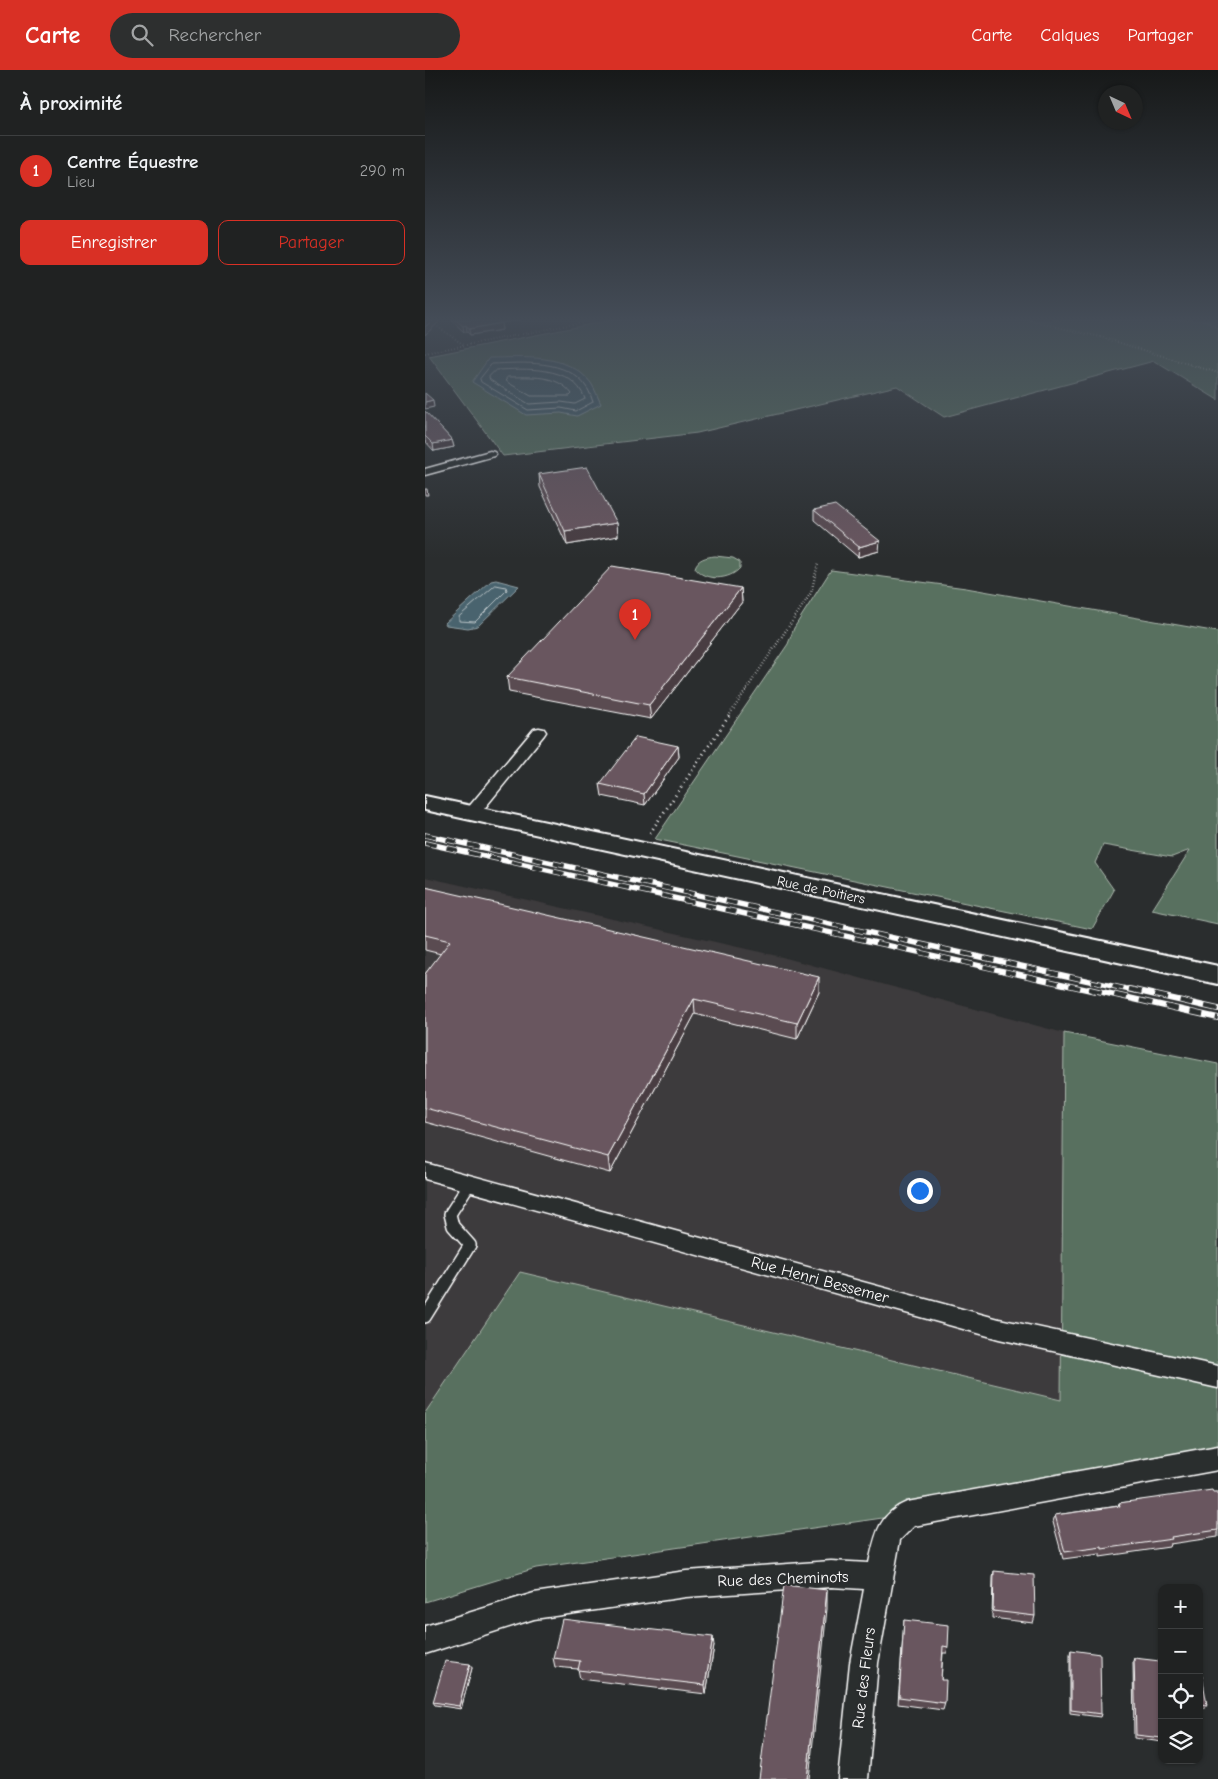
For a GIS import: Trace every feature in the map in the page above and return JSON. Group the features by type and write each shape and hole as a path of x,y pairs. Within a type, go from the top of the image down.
{"street":[{"path":"425,472 490,454"},
{"path":"473,812 539,732"},
{"name":"Rue de Poitiers","path":"425,803 1218,975"},
{"name":"Rue Henri Bessemer","path":"425,1171 999,1329 1218,1377"},
{"path":"880,1577 888,1534 907,1515 1218,1458"},
{"name":"Rue des Cheminots","path":"425,1640 534,1606 686,1584 831,1574 880,1577"},
{"name":"Rue des Fleurs","path":"853,1779 864,1663 880,1577"}],"lane":[{"path":"425,1317 470,1245 453,1226 450,1214 470,1183"}],"path":[{"path":"638,850 811,593 818,564"}],"shaded area":[{"path":"425,877 782,957 1064,1033 1061,1400 520,1272 425,1413"}],"green space":[{"path":"461,400 838,400 697,433 503,456"},
{"path":"918,400 1009,400 944,417"},
{"path":"715,556 733,558 740,562 740,568 730,575 717,578 699,573 695,568 696,565 705,558"},
{"path":"831,570 966,588 1218,632 1218,924 1152,910 1190,850 1172,857 1103,845 1095,863 1114,890 1092,929 655,839 788,644 794,628"},
{"path":"1064,1033 1218,1064 1218,1452 1014,1499 536,1568 425,1602 425,1413 520,1272 1061,1400"}],"water":[{"path":"501,400 599,400 601,404 577,416 561,413 526,415"},
{"path":"496,580 519,586 478,626 468,628 446,625 445,623 491,581"}],"building":[{"path":"425,411 452,440 433,444 425,436"},
{"path":"587,467 617,523 565,531 539,474"},
{"path":"835,505 880,541 859,547 814,510"},
{"path":"612,566 741,588 649,705 507,677"},
{"path":"636,737 678,746 644,794 600,784"},
{"path":"425,887 819,977 797,1023 694,999 608,1157 425,1108 425,974 450,941 425,935"},
{"path":"1212,1490 1213,1492 1218,1492 1218,1530 1171,1537 1172,1539 1065,1552 1055,1515 1120,1506 1119,1503"},
{"path":"994,1571 1034,1575 1035,1616 993,1611"},
{"path":"784,1585 827,1590 807,1779 759,1779"},
{"path":"562,1619 713,1637 705,1685 578,1670 580,1661 553,1658"},
{"path":"904,1620 949,1625 948,1647 943,1646 941,1680 946,1680 945,1703 899,1697"},
{"path":"1071,1650 1100,1654 1101,1714 1071,1710"},
{"path":"1134,1658 1158,1661 1158,1738 1136,1735"},
{"path":"445,1661 470,1664 459,1706 433,1702"},
{"path":"1203,1682 1207,1705 1203,1704"}],"railway":[{"path":"425,835 1135,991"},
{"path":"425,843 1094,991"},
{"path":"1089,989 1218,1018"},
{"path":"1129,989 1218,1009"}],"place":[{"name":"Centre Équestre","path":"635,640"}]}
